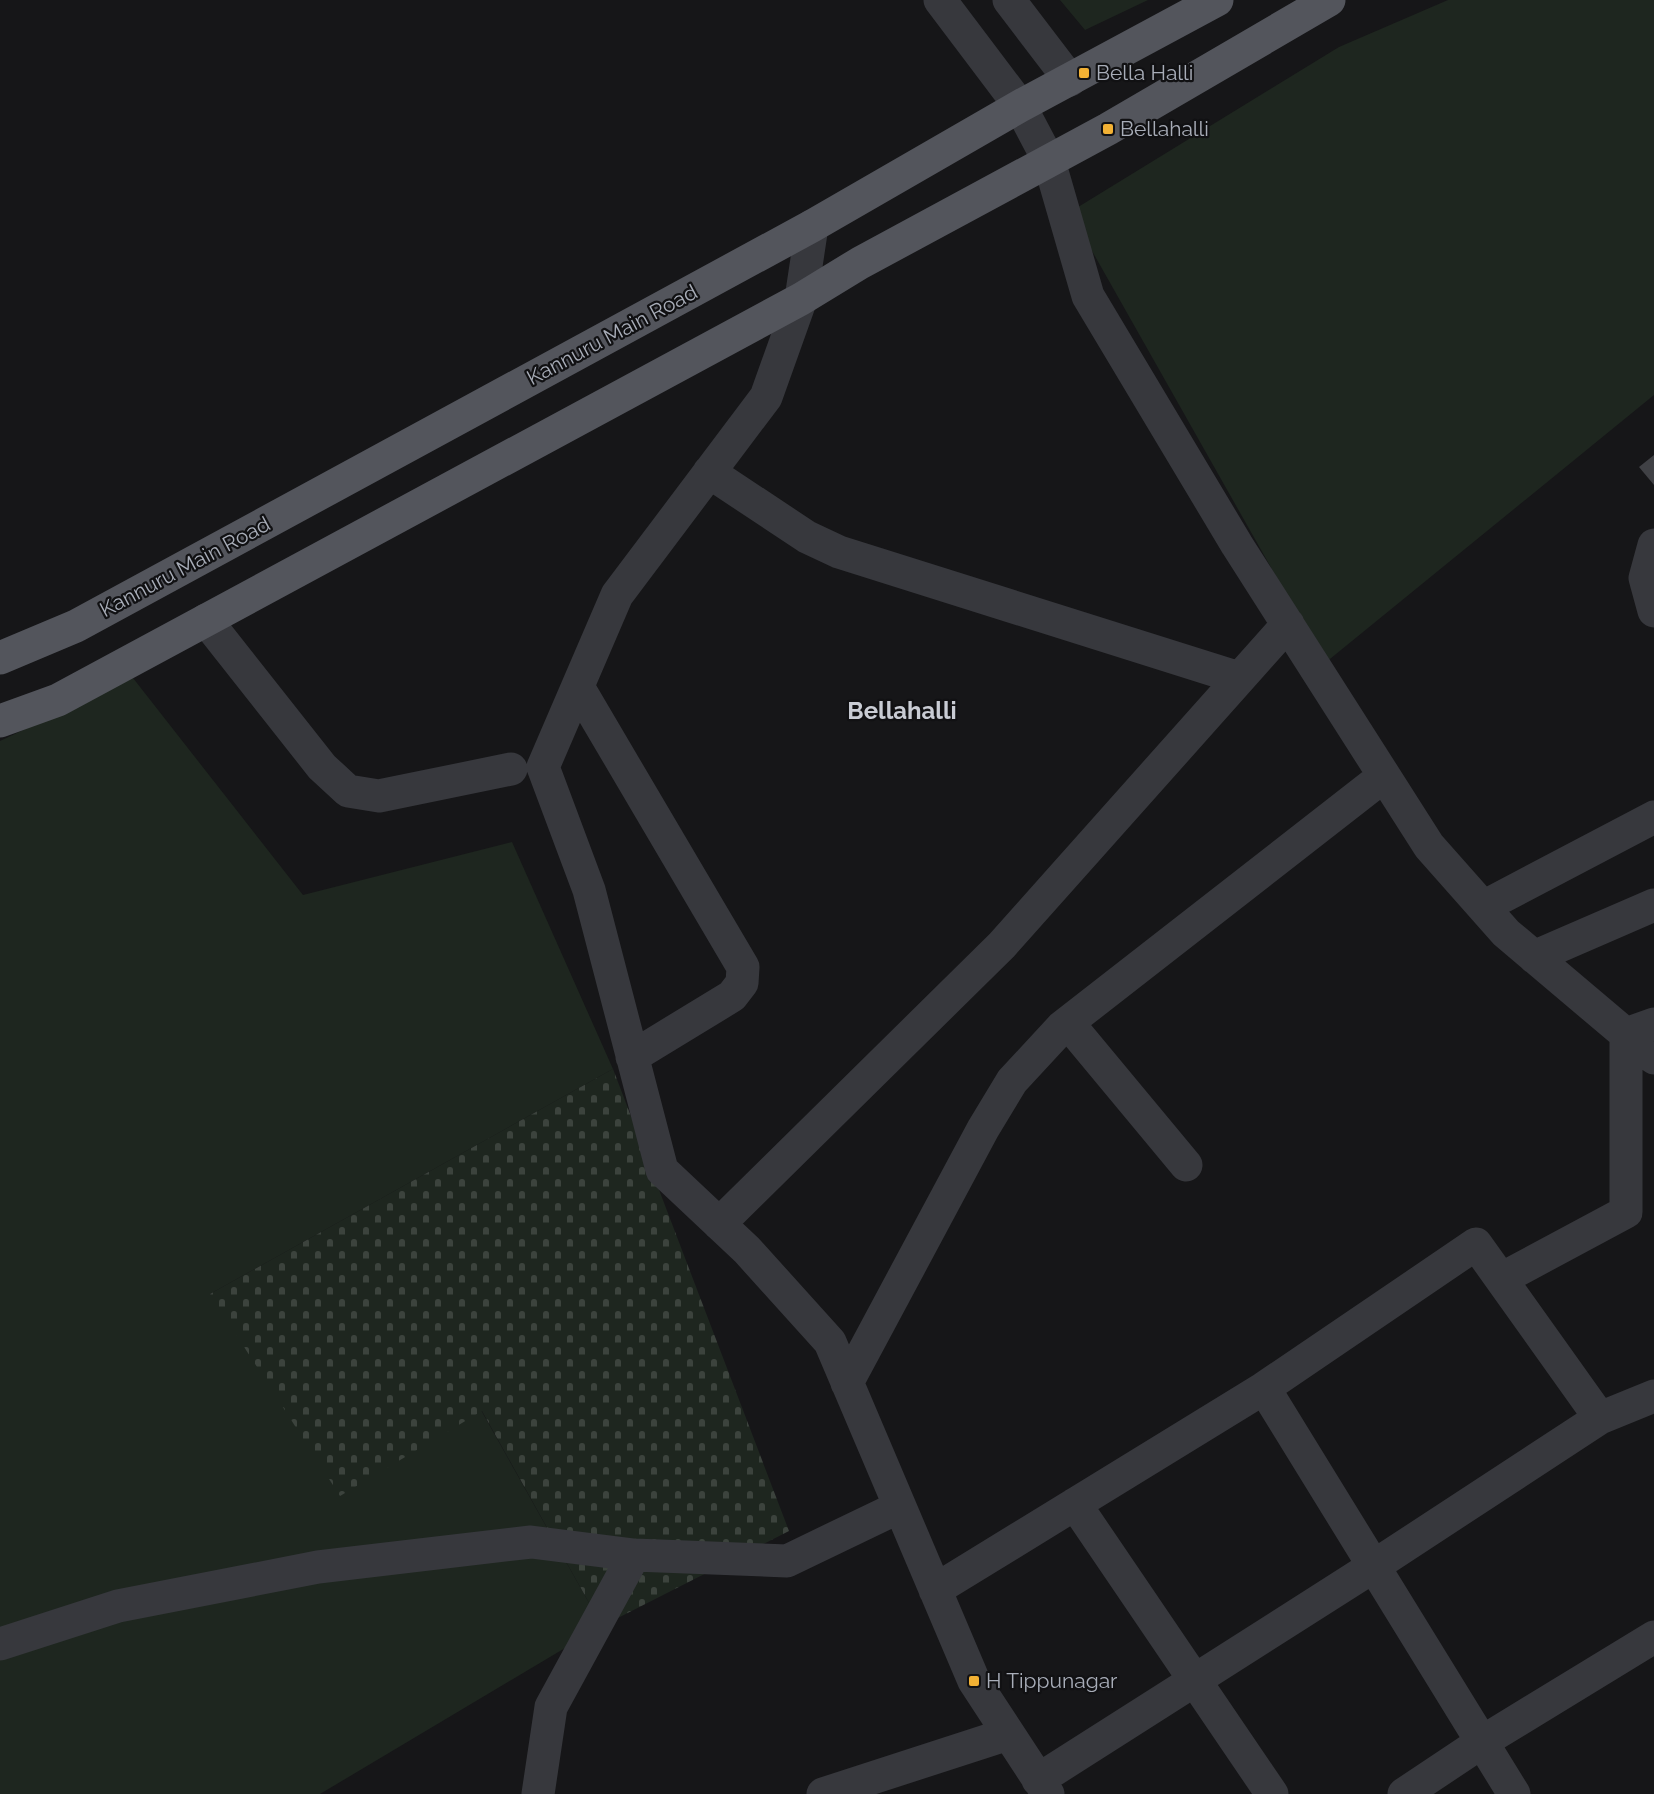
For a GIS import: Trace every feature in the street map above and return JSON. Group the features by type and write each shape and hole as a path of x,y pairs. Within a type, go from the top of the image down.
{"main road":[{"name":"Kannuru Main Road","path":"0,658 76,626 812,226 1020,106 1217,0"},
{"path":"0,721 58,700 801,299 860,263 1049,161 1329,0"}],"street":[{"path":"940,0 1020,106 1049,161 1088,296 1237,545 1429,846 1506,933 1534,957 1640,1029 1654,1058"},
{"path":"1009,0 1070,80"},
{"path":"812,226 801,299 766,397 617,595 543,767 589,890 662,1170 747,1250 830,1342 974,1681 1043,1787 1195,1679 1374,1566 1600,1418 1654,1396"},
{"path":"709,472 807,537 839,552 1239,678"},
{"path":"1654,545 1645,578 1654,611"},
{"path":"206,620 322,767 348,792 379,796 511,769"},
{"path":"719,1224 1002,945 1288,624"},
{"path":"578,687 743,967 742,983 732,996 632,1057"},
{"path":"848,1383 983,1129 1012,1081 1068,1023 1383,776"},
{"path":"1483,907 1654,817"},
{"path":"1534,957 1654,905"},
{"path":"1068,1023 1186,1165"},
{"path":"1502,1279 1626,1212 1640,1029"},
{"path":"935,1590 1264,1388 1476,1244 1600,1418"},
{"path":"1264,1388 1514,1794"},
{"path":"1075,1504 1272,1794"},
{"path":"0,1644 118,1606 318,1567 531,1542 634,1555 787,1561 899,1507"},
{"path":"538,1794 551,1707 634,1555"},
{"path":"1404,1794 1482,1742 1654,1637"},
{"path":"824,1794 1008,1734"}],"green space":[{"path":"1060,0 1148,0 1085,30"},
{"path":"1448,0 1654,0 1654,395 1325,663 1070,212 1339,47"},
{"path":"133,678 303,895 512,842 613,1069 210,1294 481,1410 602,1626 320,1794 0,1794 0,741"},
{"path":"613,1069 789,1531 602,1626 482,1411 340,1496 210,1294"}],"building":[{"path":"1654,455 1654,485 1639,467"}],"place":[{"name":"Bella Halli","path":"1084,73"},
{"name":"Bellahalli","path":"1108,129"},
{"name":"H Tippunagar","path":"974,1681"}],"district":[{"name":"Bellahalli","path":"902,711"}]}
